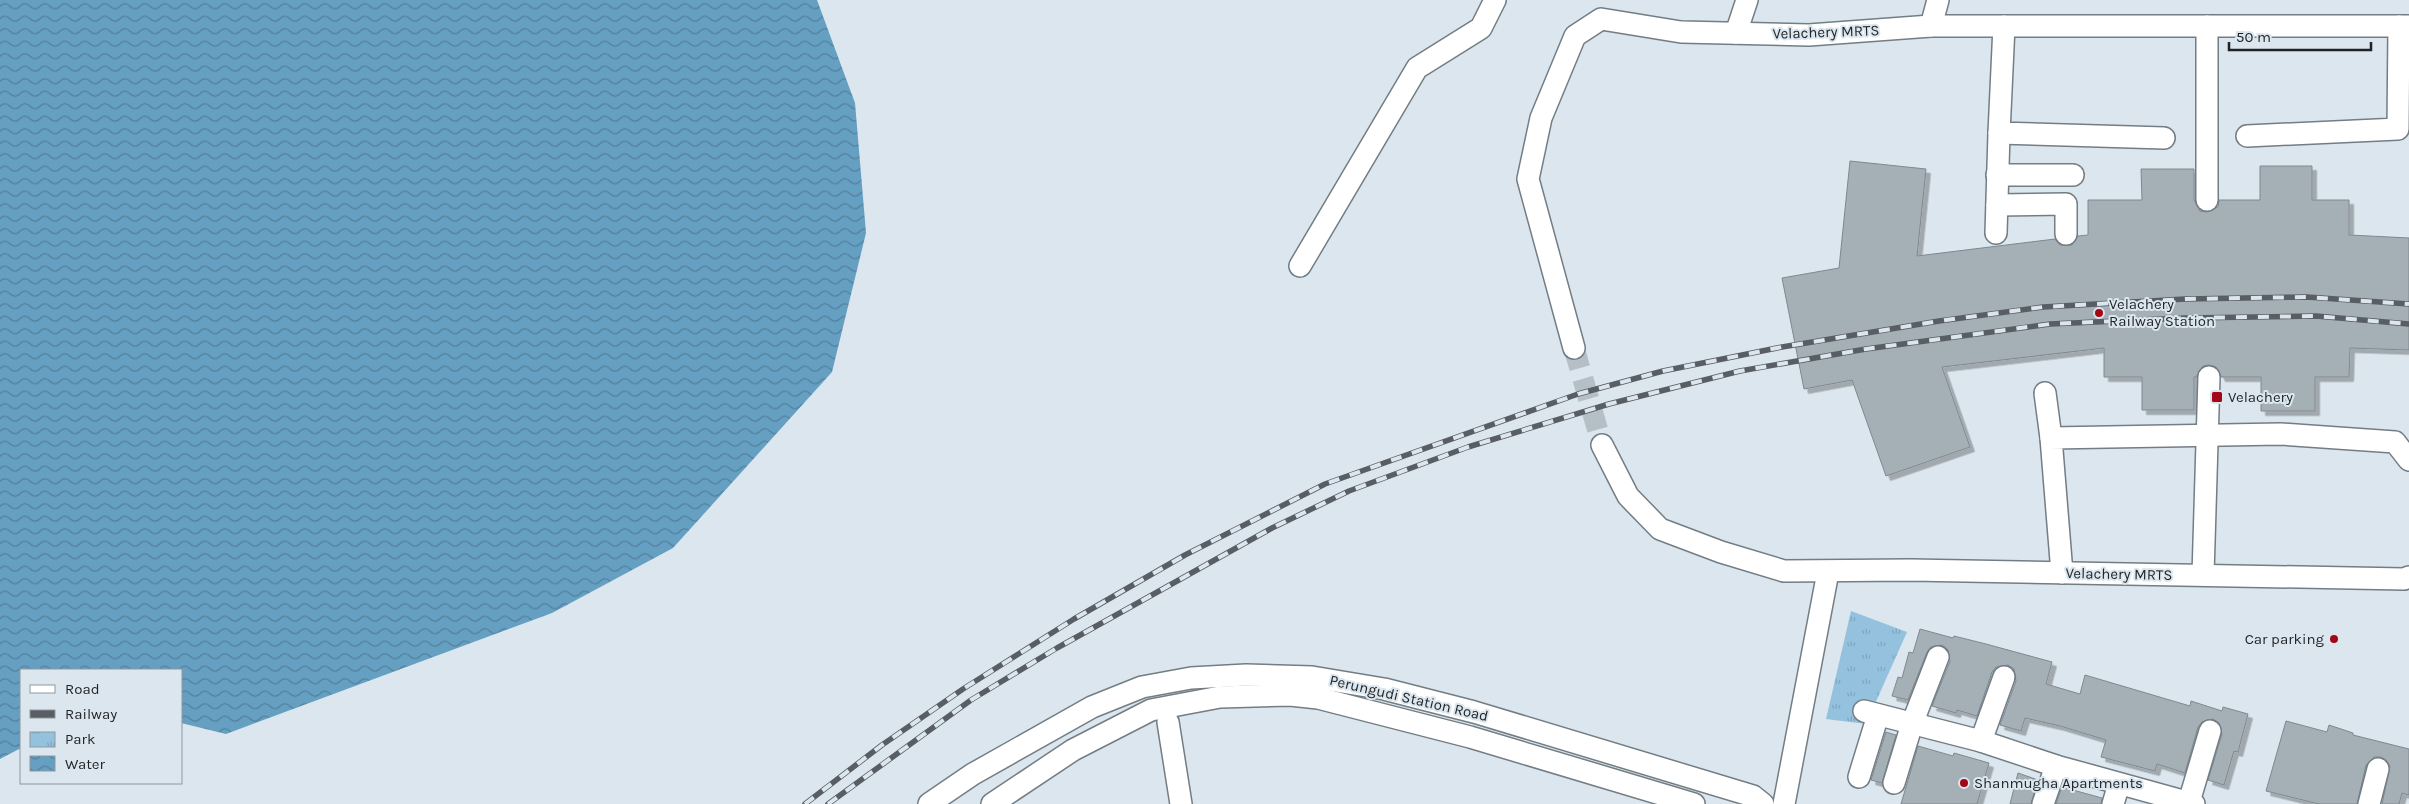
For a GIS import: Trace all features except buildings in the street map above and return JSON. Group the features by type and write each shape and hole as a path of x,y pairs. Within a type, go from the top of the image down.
{"street":[{"path":"1300,266 1417,68 1481,28 1495,0"},
{"path":"1736,33 1747,0"},
{"path":"1931,26 1938,0"},
{"name":"Velachery MRTS","path":"1574,348 1528,179 1541,118 1575,36 1602,19 1681,32 1809,35 1931,26 2404,26"},
{"path":"1996,233 2004,26"},
{"path":"2207,200 2208,26"},
{"path":"2247,136 2398,130 2404,26"},
{"path":"1999,133 2164,138"},
{"path":"1997,175 2073,174"},
{"path":"1997,205 2066,204 2066,234"},
{"path":"2203,575 2209,377"},
{"path":"2045,393 2051,438 2062,573"},
{"path":"2051,438 2281,434 2395,442 2409,460"},
{"name":"Velachery MRTS","path":"1602,446 1628,496 1660,529 1721,552 1784,572 1911,570 2404,579 2409,577"},
{"path":"1784,804 1828,572"},
{"path":"1894,783 1912,724 1938,657"},
{"name":"Perungudi Station Road","path":"930,804 973,774 1092,707 1142,687 1191,678 1246,674 1312,677 1384,690 1474,712 1753,796 1763,804"},
{"path":"1981,741 2004,678"},
{"name":"Perungudi Station Road","path":"993,803 1073,750 1150,710 1220,698 1290,695 1318,698 1470,737 1694,804"},
{"path":"1859,777 1871,713 1981,741 2056,766 2116,794 2192,803 2210,731"},
{"path":"1168,722 1181,804"},
{"path":"2043,804 2056,766"},
{"path":"2369,804 2378,769"}],"green space":[{"path":"1851,611 1907,632 1866,724 1826,719"}],"water":[{"path":"0,0 817,0 855,103 866,233 832,372 673,548 552,613 226,734 182,723 182,669 20,669 20,749 0,759"}],"tunnel":[{"path":"1574,348 1602,445"}],"railway":[{"path":"805,804 882,745 963,689 1074,619 1185,555 1325,484 1578,394 1663,371 1782,347 1939,321 2043,307 2185,299 2307,297 2409,304"},
{"path":"828,804 971,700 1057,648 1272,528 1349,491 1468,447 1609,404 1740,371 1866,349 2050,324 2186,318 2316,316 2409,324"}],"place":[{"name":"Velachery Railway Station","path":"2099,313"},
{"name":"Velachery","path":"2217,397"},
{"name":"Car parking","path":"2334,639"},
{"name":"Shanmugha Apartments","path":"1964,783"}]}
